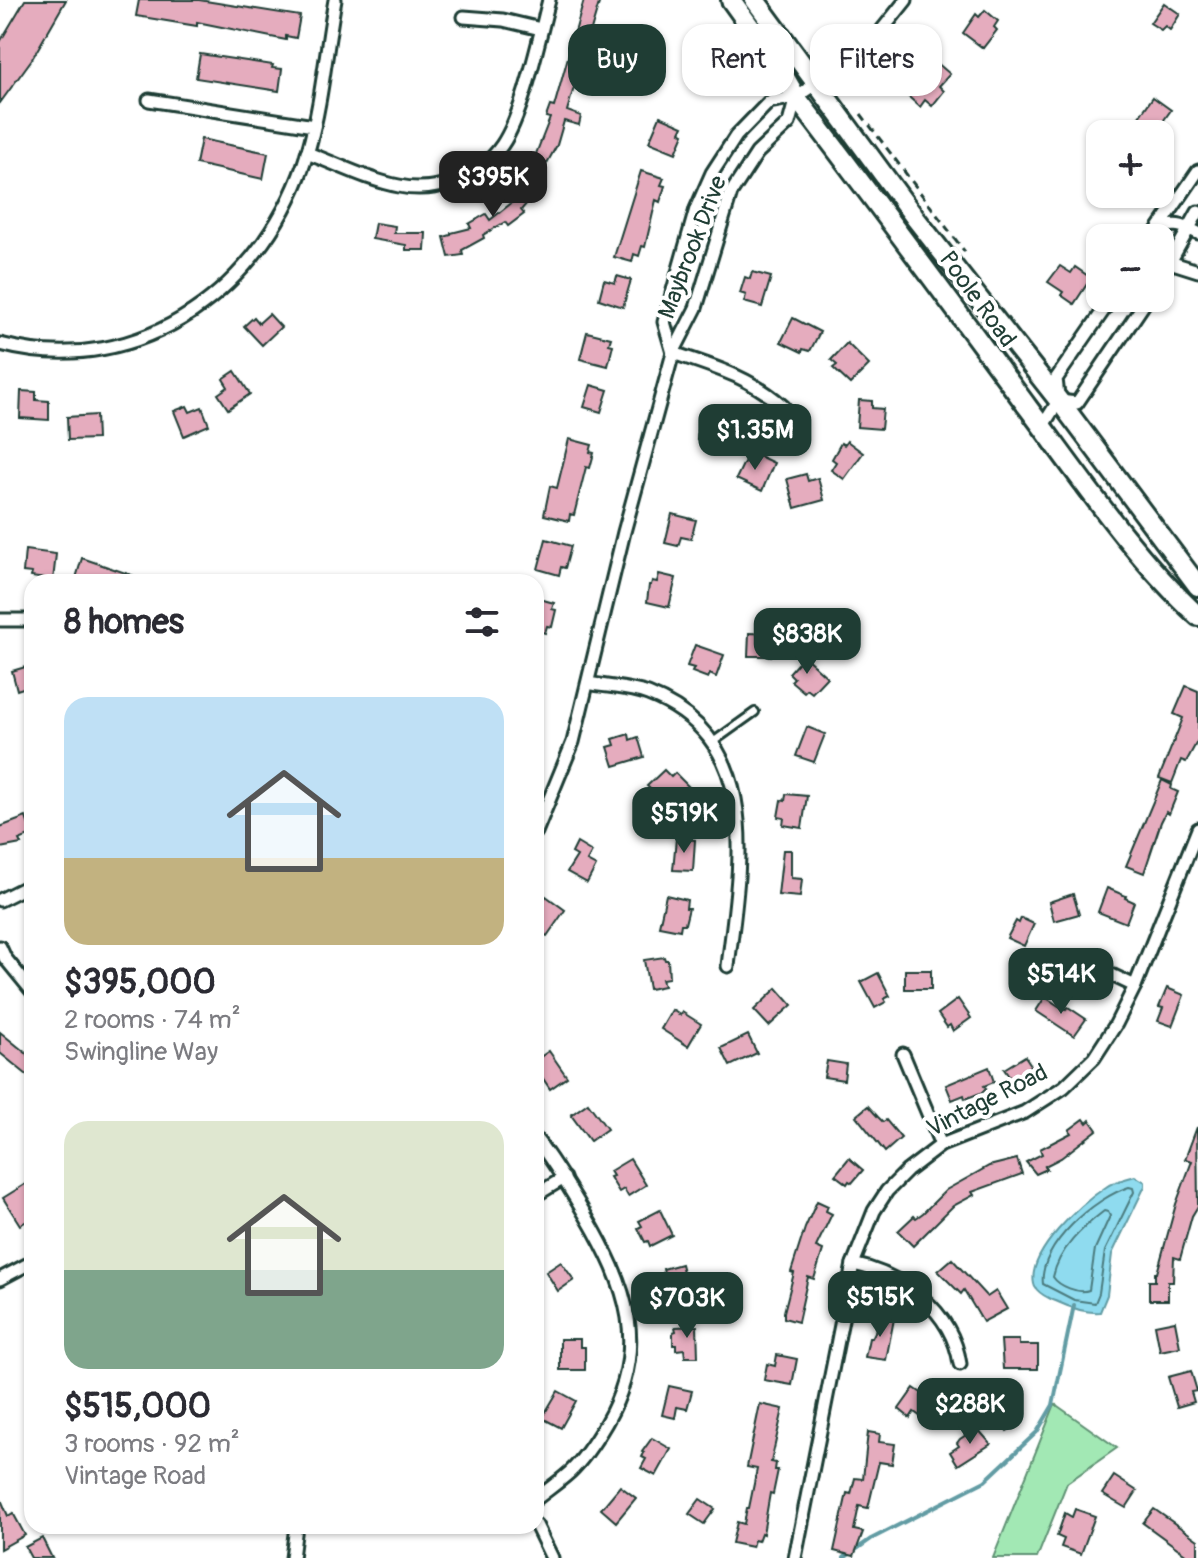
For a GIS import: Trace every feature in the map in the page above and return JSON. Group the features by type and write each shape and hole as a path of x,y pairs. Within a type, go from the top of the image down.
{"main road":[{"name":"Poole Road","path":"731,0 779,67 796,97 1042,427 1127,538 1174,594 1198,616"},
{"name":"Poole Road","path":"755,0 810,74"},
{"name":"Poole Road","path":"826,96 916,219 1059,400 1198,586"}],"street":[{"path":"0,344 60,353 107,347 152,334 199,308 241,273 261,248 286,205 307,153 335,0"},
{"path":"307,153 402,187 434,187 461,179 494,155 509,134 549,0"},
{"path":"887,24 906,0"},
{"path":"464,17 503,20 541,29"},
{"path":"796,97 810,86"},
{"name":"Maybrook Drive","path":"544,813 573,742 624,532 673,353 696,308 731,193 757,153 789,123 796,97 769,102 736,136 712,173 696,209 664,322 673,353"},
{"path":"149,100 314,126"},
{"path":"1162,224 1198,171"},
{"path":"1174,252 1194,231 1198,212"},
{"path":"1174,224 1194,231"},
{"path":"1174,264 1198,271"},
{"path":"1042,427 1059,400 1056,379 1102,312"},
{"path":"1059,400 1077,403 1139,312"},
{"path":"673,353 739,375 784,407"},
{"path":"0,620 24,620"},
{"path":"588,683 645,693 676,707 713,742 734,791 741,837 728,966"},
{"name":"Vintage Road","path":"795,1558 853,1264 874,1211 887,1191 907,1171 941,1145 1006,1121 1064,1087 1094,1058 1135,986 1198,829"},
{"path":"0,900 24,888"},
{"path":"0,947 24,981"},
{"path":"1084,962 1135,986"},
{"path":"903,1054 941,1145"},
{"path":"544,1150 564,1178 612,1262 625,1305 630,1342 627,1376 617,1404 596,1439 571,1471 544,1493"},
{"path":"544,1190 564,1178"},
{"path":"853,1264 905,1282 931,1306 957,1346 960,1364"},
{"path":"0,1279 24,1266"},
{"path":"292,1558 295,1534"},
{"path":"540,1534 552,1558"}],"lane":[{"path":"713,742 755,712"}],"path":[{"path":"859,111 973,263"}],"green space":[{"path":"1055,1404 1117,1448 1067,1483 1037,1558 993,1558"}],"water":[{"path":"1135,1176 1145,1182 1145,1186 1112,1254 1107,1295 1100,1312 1073,1308 1040,1293 1034,1284 1034,1271 1047,1243 1071,1216 1106,1187"}],"building":[{"path":"25,0 66,0 32,59 0,103 0,42"},
{"path":"139,0 199,0 300,16 296,38 286,36 286,40 197,22 197,26 136,16"},
{"path":"584,0 600,0 593,24 577,24"},
{"path":"1164,3 1180,14 1170,30 1165,26 1161,30 1150,23"},
{"path":"985,10 998,21 994,27 997,30 983,48 963,33 976,14 979,17"},
{"path":"200,54 282,69 279,91 196,78"},
{"path":"568,57 568,96 571,96 567,111 581,116 579,125 564,121 557,145 546,165 534,159 550,118 546,117 550,106 554,107"},
{"path":"942,67 950,74 942,83"},
{"path":"908,96 940,96 932,106 925,100 920,107"},
{"path":"1153,97 1171,110 1164,120 1137,120"},
{"path":"660,116 683,126 680,132 684,134 676,153 649,142"},
{"path":"201,139 268,153 263,179 196,164"},
{"path":"641,171 664,178 661,185 665,186 660,202 656,200 645,247 642,246 639,256 634,254 632,262 614,257"},
{"path":"525,174 536,183 542,178 545,182 521,210 524,214 508,226 505,222 483,235 484,238 462,250 463,255 449,257 444,237 471,228 469,224 486,214 490,220 524,192 515,185"},
{"path":"375,223 395,226 394,233 426,233 425,250 406,250 406,245 372,239"},
{"path":"1060,266 1071,273 1075,267 1086,275 1086,286 1074,304 1048,282"},
{"path":"752,272 771,277 762,307 744,302 746,295 740,293 745,277 750,279"},
{"path":"617,276 631,280 623,307 599,299 604,280 615,283"},
{"path":"269,314 281,327 262,345 244,326 254,317 259,323"},
{"path":"793,318 820,332 810,351 803,349 802,352 781,342"},
{"path":"587,332 611,338 609,344 613,345 608,366 580,359"},
{"path":"847,343 869,365 850,384 833,368 837,365 831,360"},
{"path":"235,371 250,394 228,409 218,394 228,387 223,379"},
{"path":"591,385 608,390 601,412 584,407"},
{"path":"21,391 36,392 36,400 49,401 49,420 20,418"},
{"path":"859,400 872,401 872,408 883,409 881,429 857,427"},
{"path":"187,406 190,412 202,407 209,425 184,436 174,411"},
{"path":"96,415 97,439 68,440 67,417"},
{"path":"699,418 730,421 728,442 697,440"},
{"path":"569,439 592,445 590,452 594,453 590,468 586,467 574,515 570,514 569,521 544,515 550,486 557,488"},
{"path":"847,441 863,453 844,479 831,470 836,462 832,459 841,443 844,445"},
{"path":"755,454 774,463 762,491 736,479 747,456 752,458"},
{"path":"806,474 808,481 818,478 824,500 795,508 787,479"},
{"path":"672,514 696,520 691,539 681,537 678,546 665,543"},
{"path":"546,539 571,546 565,568 561,567 559,575 538,569"},
{"path":"25,550 56,554 54,574 23,572"},
{"path":"82,558 129,574 77,574"},
{"path":"659,574 676,578 669,607 647,602 649,585 652,581 657,582"},
{"path":"544,600 554,603 552,609 556,610 552,627 547,626 545,633"},
{"path":"749,633 771,634 771,656 748,656"},
{"path":"695,645 724,655 716,677 710,674 708,678 692,672 694,668 687,666"},
{"path":"804,656 827,677 812,693 807,689 804,692 791,681 794,678 789,673"},
{"path":"24,667 24,688 17,690 12,671"},
{"path":"1186,686 1198,691 1198,740 1186,762 1181,760 1172,783 1159,778 1183,718 1174,714"},
{"path":"807,727 825,734 814,762 796,756"},
{"path":"629,734 630,740 638,737 644,757 614,766 608,747 615,745 613,739"},
{"path":"664,770 671,777 675,773 689,787 668,807 647,786"},
{"path":"1162,780 1178,792 1169,814 1166,812 1161,822 1144,873 1126,866"},
{"path":"786,794 807,796 802,828 783,825 784,818 778,817 781,800 785,801"},
{"path":"24,818 24,838 19,840 21,844 0,848 0,827"},
{"path":"676,838 695,840 693,871 673,870"},
{"path":"577,843 592,852 587,861 596,866 587,883 567,872 577,856 572,853"},
{"path":"783,850 791,850 791,878 802,879 800,897 778,895"},
{"path":"1107,888 1134,902 1126,923 1098,912"},
{"path":"1073,894 1079,914 1054,921 1049,902"},
{"path":"666,895 687,900 686,908 689,908 680,930 659,926"},
{"path":"546,896 565,910 547,936 544,934"},
{"path":"1021,918 1034,924 1024,946 1007,938"},
{"path":"664,957 668,960 669,978 662,979 664,986 649,989 644,960"},
{"path":"1008,960 1029,960 1029,984 1008,984"},
{"path":"905,970 931,970 931,989 905,989"},
{"path":"878,973 890,996 875,1008 861,982"},
{"path":"777,988 792,1005 769,1026 754,1010"},
{"path":"1167,988 1184,995 1172,1026 1158,1021 1163,1008 1159,1007"},
{"path":"1045,997 1086,1019 1074,1036 1036,1011"},
{"path":"958,999 971,1018 953,1031 938,1014"},
{"path":"672,1010 680,1015 682,1012 701,1024 688,1046 661,1029"},
{"path":"0,1032 24,1052 24,1072 0,1053"},
{"path":"748,1035 757,1053 730,1066 721,1048"},
{"path":"549,1051 567,1077 550,1089 544,1080 544,1054"},
{"path":"1025,1056 1031,1065 1027,1068 1031,1074 1014,1084 1004,1069"},
{"path":"827,1061 846,1064 844,1080 824,1077"},
{"path":"989,1067 994,1082 984,1086 986,1089 983,1092 952,1100 946,1085"},
{"path":"588,1103 607,1129 590,1141 571,1115"},
{"path":"868,1106 883,1122 886,1120 901,1138 885,1152 856,1116"},
{"path":"1084,1119 1087,1123 1090,1120 1097,1130 1036,1174 1026,1162 1042,1154 1040,1149 1071,1133 1069,1130"},
{"path":"1197,1127 1198,1206 1192,1216 1180,1259 1174,1257 1173,1282 1168,1282 1168,1300 1149,1300 1149,1281 1155,1281 1176,1204 1192,1161 1185,1159"},
{"path":"849,1158 863,1170 852,1183 849,1181 847,1184 835,1175"},
{"path":"630,1159 646,1185 628,1196 624,1189 619,1192 610,1171"},
{"path":"1017,1159 1022,1174 972,1192 974,1195 953,1206 913,1246 898,1231 914,1216 916,1218 923,1213 946,1190 989,1166"},
{"path":"24,1185 24,1223 20,1225 3,1198"},
{"path":"817,1201 828,1206 826,1211 832,1214 816,1247 823,1250 814,1279 808,1277 798,1322 784,1318 784,1312 794,1273 791,1272"},
{"path":"660,1210 672,1235 650,1246 638,1228 642,1226 639,1221"},
{"path":"952,1259 987,1297 996,1291 1007,1309 983,1322 964,1290 961,1294 938,1271"},
{"path":"561,1262 574,1280 558,1291 546,1272"},
{"path":"681,1264 689,1295 670,1300 663,1269"},
{"path":"878,1315 894,1319 886,1360 865,1357"},
{"path":"1175,1321 1180,1347 1160,1351 1155,1325"},
{"path":"697,1326 698,1357 685,1357 684,1349 676,1350 676,1345 673,1345 673,1332 676,1331 675,1327"},
{"path":"560,1339 580,1339 580,1347 585,1347 585,1370 560,1370"},
{"path":"1001,1340 1019,1340 1019,1345 1038,1345 1038,1369 1003,1369"},
{"path":"777,1355 797,1359 792,1385 764,1380 767,1364 775,1366"},
{"path":"1191,1371 1197,1391 1191,1392 1194,1402 1177,1407 1168,1377"},
{"path":"669,1386 692,1391 687,1409 677,1407 675,1418 662,1415"},
{"path":"914,1388 936,1403 924,1419 914,1412 910,1418 899,1409"},
{"path":"558,1391 576,1401 561,1428 544,1419"},
{"path":"1002,1400 1004,1403 1010,1400 1023,1422 1007,1431 992,1406"},
{"path":"760,1404 783,1409 771,1462 776,1463 775,1470 778,1470 773,1494 770,1493 763,1534 758,1541 754,1540 752,1547 732,1543 737,1522 744,1524 757,1469 747,1467"},
{"path":"977,1428 991,1444 958,1465 950,1452 959,1446 957,1443 960,1439"},
{"path":"868,1432 880,1434 879,1442 895,1444 892,1464 879,1462 868,1508 859,1506 854,1530 863,1532 854,1556 834,1551 847,1493 851,1494 855,1478 863,1479"},
{"path":"652,1438 671,1449 656,1476 641,1468 646,1459 642,1457 642,1452"},
{"path":"1114,1476 1137,1491 1126,1508 1102,1494"},
{"path":"620,1486 636,1498 616,1522 601,1509"},
{"path":"0,1497 8,1516 13,1513 25,1535 0,1549"},
{"path":"700,1499 715,1509 704,1524 689,1514"},
{"path":"1075,1509 1095,1516 1081,1554 1061,1547 1064,1539 1057,1536 1065,1513 1072,1517"},
{"path":"1154,1509 1198,1540 1198,1558 1191,1558 1143,1523"},
{"path":"42,1538 52,1558 31,1558 25,1547"}],"waterway":[{"path":"844,1558 871,1539 985,1481 1037,1432 1053,1405 1074,1305"}]}
